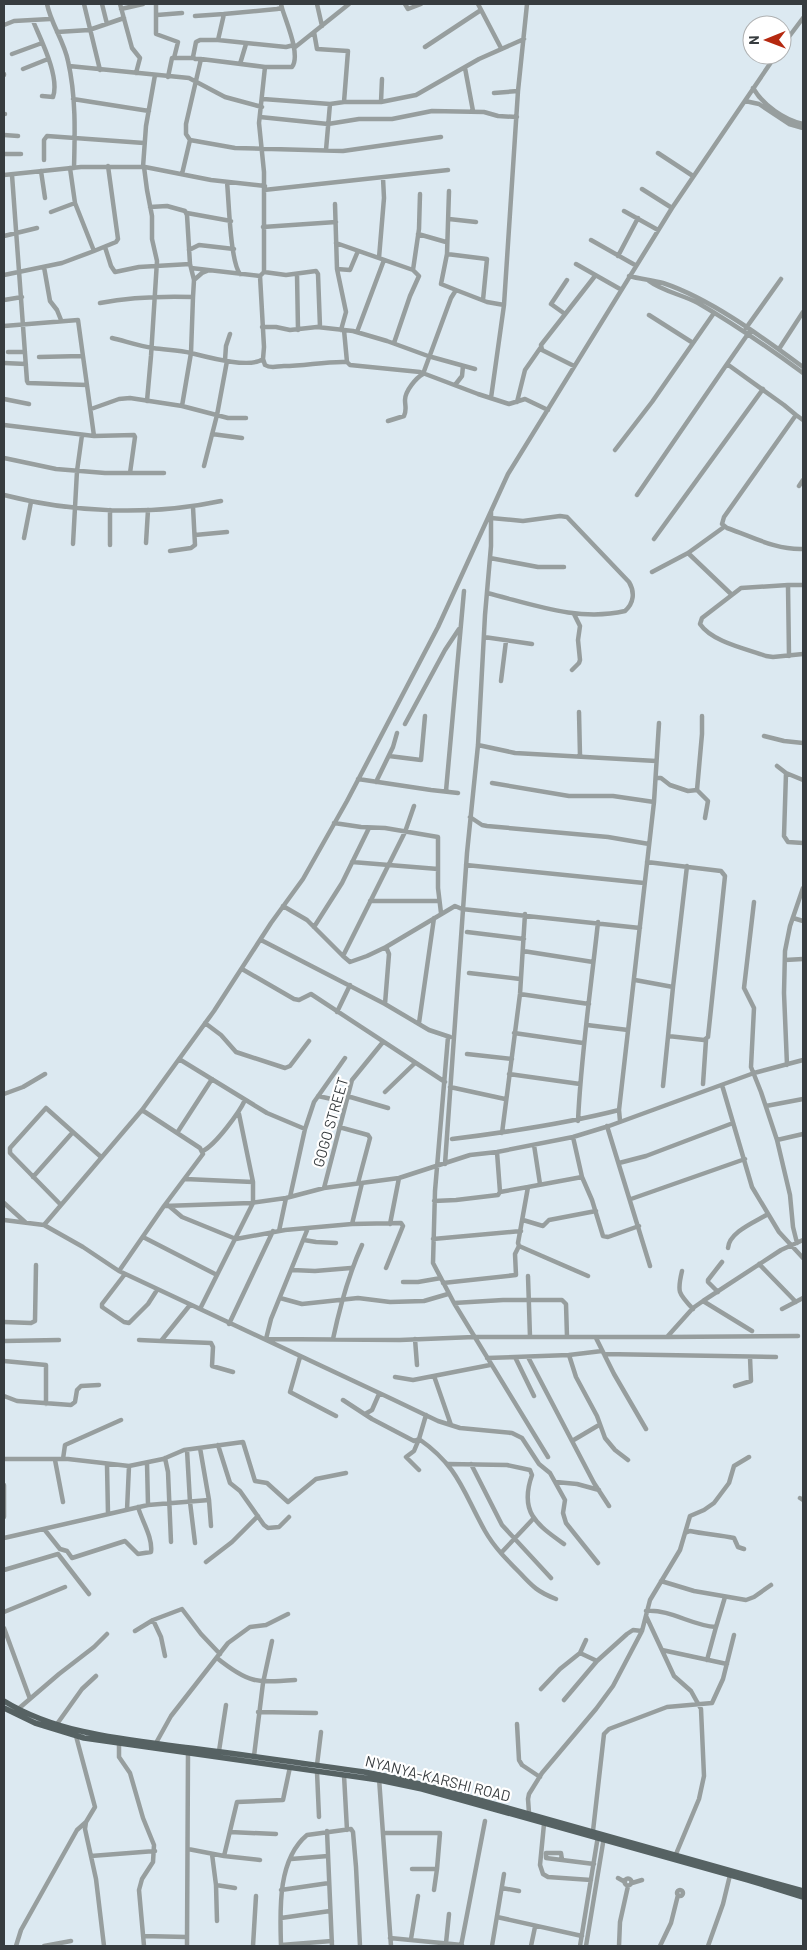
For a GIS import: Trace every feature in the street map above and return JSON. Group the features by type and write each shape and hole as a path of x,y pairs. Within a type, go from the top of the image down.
{"main road":[{"name":"NYANYA-KARSHI ROAD","path":"4,1701 18,1710 57,1724 119,1741 156,1743 219,1751 416,1783 529,1813 707,1866 803,1891"},
{"name":"NYANYA-KARSHI ROAD","path":"4,1708 35,1723 76,1736 290,1768 317,1768 344,1775 379,1777 544,1824 600,1835 676,1854 730,1875 803,1897"}],"street":[{"path":"47,4 50,19 57,32 69,66 75,137 72,168 75,203 94,251"},
{"path":"84,4 100,70"},
{"path":"102,4 107,24"},
{"path":"136,73 140,58 132,48 121,6 143,4"},
{"path":"156,4 156,34 178,42 168,77"},
{"path":"317,4 322,26"},
{"path":"194,58 196,42 198,41 218,40 294,47 349,4"},
{"path":"405,4 408,9 420,4"},
{"path":"478,4 501,48"},
{"path":"491,398 504,305 518,91 527,4"},
{"path":"174,58 194,58 265,67 292,67 295,62 294,47 282,6 195,16"},
{"path":"425,47 481,10"},
{"path":"157,15 182,12"},
{"path":"218,40 224,14"},
{"path":"57,32 89,30 124,18"},
{"path":"792,33 803,18"},
{"path":"4,25 14,21 50,19"},
{"path":"33,21 48,59 55,85 51,98 42,96"},
{"path":"314,32 317,49 348,51 344,102"},
{"path":"263,98 330,104 381,102 416,95 501,48 524,39"},
{"path":"12,54 42,43"},
{"path":"240,64 246,44"},
{"path":"23,69 48,59"},
{"path":"201,59 185,132 190,140 215,146 343,150 441,137"},
{"path":"44,1225 142,1110 206,1023 283,906 303,879 438,627 508,474 620,289 693,176 769,65"},
{"path":"69,66 189,78 225,97 262,107"},
{"path":"265,67 259,128 263,149 264,188 262,328 263,359 265,365 270,368 283,366 300,367 347,362 350,365 423,374 509,404 525,399 548,410"},
{"path":"465,68 473,111"},
{"path":"146,400 152,348 157,266 144,167 144,143 155,75"},
{"path":"381,102 382,79"},
{"path":"753,88 762,101 790,122 803,124"},
{"path":"494,93 518,91"},
{"path":"73,99 149,111"},
{"path":"745,101 759,104 803,128"},
{"path":"326,150 330,104"},
{"path":"260,117 328,124 359,119 392,119 432,111 473,111 498,116 517,117"},
{"path":"4,135 18,136"},
{"path":"44,160 44,140 47,136 144,143"},
{"path":"182,174 190,140"},
{"path":"4,154 21,154"},
{"path":"658,154 693,176"},
{"path":"4,275 70,260 116,242 118,239 108,166"},
{"path":"4,175 72,168 144,167 264,188 383,178 448,170"},
{"path":"37,172 45,198"},
{"path":"12,175 28,384 87,385"},
{"path":"357,332 382,259 383,178"},
{"path":"227,182 234,249 234,271"},
{"path":"642,189 672,208"},
{"path":"449,191 447,254 441,284 482,300 504,305"},
{"path":"413,270 418,234 420,194"},
{"path":"51,212 75,203"},
{"path":"335,204 337,269 346,312 342,330 347,362"},
{"path":"150,207 175,207 187,213 231,221"},
{"path":"624,210 658,230"},
{"path":"182,406 191,353 194,280 189,250 187,213"},
{"path":"618,256 638,218"},
{"path":"449,220 476,222"},
{"path":"263,227 336,222"},
{"path":"4,236 37,228"},
{"path":"418,234 446,242"},
{"path":"591,240 635,266"},
{"path":"336,243 413,270 420,276 410,296 394,343"},
{"path":"189,250 199,246 234,249"},
{"path":"105,247 115,272 139,267 157,266 191,266 209,271 234,271 240,274 286,275 315,270 318,274 320,327"},
{"path":"337,269 350,270 358,251"},
{"path":"447,254 487,259 482,300"},
{"path":"576,264 620,289"},
{"path":"44,267 50,301 57,310 61,320"},
{"path":"194,280 202,273 209,271"},
{"path":"297,274 298,330"},
{"path":"516,402 525,370 542,342 596,276"},
{"path":"629,276 657,282 684,292 710,305 803,373"},
{"path":"637,496 727,364 781,279"},
{"path":"565,314 551,304 567,280"},
{"path":"649,281 654,285 689,299 748,331 779,349 803,367"},
{"path":"388,421 404,416 406,412 405,396 417,378 423,374 451,298 456,290"},
{"path":"100,303 155,296 193,297"},
{"path":"4,300 22,297"},
{"path":"779,349 803,312"},
{"path":"615,450 652,402 714,313"},
{"path":"649,315 693,344"},
{"path":"4,326 78,320 94,436"},
{"path":"262,328 276,327 298,330 320,327 357,332 430,356 475,368"},
{"path":"204,466 217,415 226,360 226,346 230,334"},
{"path":"112,338 152,348 191,353 208,358 259,362 263,359"},
{"path":"540,347 542,350 574,366"},
{"path":"8,352 25,352"},
{"path":"39,357 82,356"},
{"path":"4,363 26,364"},
{"path":"727,364 803,420"},
{"path":"463,366 462,376 467,389"},
{"path":"455,384 462,376"},
{"path":"654,539 763,389"},
{"path":"4,399 29,404"},
{"path":"91,409 122,399 146,400 182,406 228,418 246,418"},
{"path":"724,527 722,524 724,518 796,415"},
{"path":"4,425 94,436 135,436 130,473"},
{"path":"73,544 77,470 82,434"},
{"path":"212,434 242,438"},
{"path":"4,458 20,460 45,468 105,473 164,473"},
{"path":"799,486 803,480"},
{"path":"4,495 32,502 110,510 193,507 221,501"},
{"path":"24,538 32,502"},
{"path":"170,551 193,547 195,544 193,507"},
{"path":"110,510 110,545"},
{"path":"146,543 148,510"},
{"path":"490,510 490,558 478,744 447,1085 434,1201 433,1263 448,1294 490,1365 548,1457"},
{"path":"487,594 574,614 595,615 625,611 633,598 632,587 564,516 523,521 491,518"},
{"path":"724,527 770,545 786,549 803,549"},
{"path":"652,572 688,552 724,527"},
{"path":"195,535 227,532"},
{"path":"688,552 732,594"},
{"path":"490,558 538,567 564,567"},
{"path":"788,585 789,656"},
{"path":"803,585 747,586 741,588 702,618 700,624 725,642 766,656 803,654"},
{"path":"446,791 464,590"},
{"path":"572,670 580,660 578,640 580,626 574,614"},
{"path":"405,724 445,650 460,628"},
{"path":"484,637 532,644"},
{"path":"501,681 506,641"},
{"path":"580,712 580,756"},
{"path":"389,756 421,760 426,716"},
{"path":"697,790 702,716"},
{"path":"620,1121 619,1110 654,802 659,723"},
{"path":"376,782 389,756 397,733"},
{"path":"764,736 803,743"},
{"path":"478,744 516,753 656,761"},
{"path":"778,766 786,773 803,780"},
{"path":"786,773 784,836 788,842 803,843"},
{"path":"656,778 661,778 670,785 688,791 697,790"},
{"path":"358,779 458,793"},
{"path":"492,784 570,796 613,796 654,802"},
{"path":"697,790 708,801 705,818"},
{"path":"343,956 405,832 414,806"},
{"path":"470,817 487,826 608,837 649,844"},
{"path":"334,823 369,828 385,828 438,837 439,901 441,913"},
{"path":"314,927 342,883 369,828"},
{"path":"352,862 438,869"},
{"path":"647,862 721,871 725,876 706,1040 703,1084"},
{"path":"466,865 644,883"},
{"path":"663,1086 686,866"},
{"path":"787,1065 784,993 787,937 803,888"},
{"path":"370,901 439,901"},
{"path":"754,902 744,988 754,1008 751,1067 777,1140 790,1195 793,1227 797,1243"},
{"path":"283,906 307,920 350,962 386,947 454,906 462,909 525,914 640,928"},
{"path":"502,1133 520,994 525,914"},
{"path":"419,1023 434,918"},
{"path":"793,918 803,921"},
{"path":"578,1121 583,1043 587,1025 598,922"},
{"path":"467,932 524,939"},
{"path":"261,940 350,985 419,1023 428,1030 451,1038"},
{"path":"385,1004 389,954 386,947"},
{"path":"522,951 593,962"},
{"path":"785,960 803,959"},
{"path":"242,968 294,999 298,1000 308,994 312,994 447,1085 505,1100"},
{"path":"469,973 520,979"},
{"path":"635,980 673,987"},
{"path":"337,1012 350,985"},
{"path":"520,994 589,1004"},
{"path":"206,1023 221,1035 236,1052 285,1068 290,1066 309,1041"},
{"path":"587,1025 628,1030"},
{"path":"514,1033 583,1043"},
{"path":"668,1036 706,1040"},
{"name":"GOGO STREET","path":"324,1188 345,1102 353,1078 384,1042"},
{"path":"467,1054 512,1059"},
{"path":"279,1231 306,1129 318,1096 345,1058"},
{"path":"179,1059 267,1113 306,1129"},
{"path":"166,1206 253,1203 324,1188 399,1178 470,1155 498,1152 573,1137 754,1073 803,1060"},
{"path":"385,1092 415,1062"},
{"path":"4,1094 24,1087 45,1074"},
{"path":"509,1074 580,1084"},
{"path":"177,1132 212,1079"},
{"path":"444,1164 447,1085"},
{"path":"722,1085 745,1159 749,1179 768,1214 790,1246 803,1258"},
{"path":"318,1096 345,1102"},
{"path":"347,1096 388,1108"},
{"path":"766,1106 803,1099"},
{"path":"119,1272 203,1154 203,1151 213,1145 238,1114 246,1100"},
{"path":"61,1205 10,1153 10,1148 46,1108 101,1157"},
{"path":"142,1110 203,1151"},
{"path":"452,1139 578,1121 619,1110"},
{"path":"200,1309 253,1203 253,1182 238,1114"},
{"path":"619,1163 646,1156 733,1123"},
{"path":"607,1126 631,1199 650,1266"},
{"path":"339,1127 368,1135 370,1138 352,1224"},
{"path":"33,1177 73,1132"},
{"path":"777,1140 803,1134"},
{"path":"573,1137 582,1177 596,1211 603,1236 608,1237 639,1226"},
{"path":"534,1145 540,1184"},
{"path":"498,1152 500,1192"},
{"path":"631,1199 745,1159"},
{"path":"434,1201 496,1196 500,1192 582,1177"},
{"path":"390,1224 399,1178"},
{"path":"185,1179 253,1182"},
{"path":"403,1282 516,1275 515,1254 519,1246 528,1187"},
{"path":"4,1203 26,1223"},
{"path":"166,1206 182,1217 236,1239 273,1231 352,1224 401,1223 403,1226 386,1268"},
{"path":"524,1220 543,1226 549,1220 596,1211"},
{"path":"728,1248 729,1241 737,1233 768,1214"},
{"path":"4,1220 44,1225 83,1247 119,1272 426,1415 451,1425 469,1429 512,1433 520,1436 539,1464 550,1473 556,1482 565,1500 563,1513 566,1523 598,1563"},
{"path":"266,1340 271,1319 308,1228"},
{"path":"229,1324 273,1231"},
{"path":"433,1239 521,1231"},
{"path":"143,1238 218,1275"},
{"path":"304,1240 336,1242"},
{"path":"667,1337 703,1301 759,1264 803,1240"},
{"path":"333,1339 341,1299 351,1268 362,1245"},
{"path":"519,1246 588,1276"},
{"path":"718,1292 708,1280 722,1262"},
{"path":"759,1264 796,1302"},
{"path":"4,1322 31,1323 35,1321 36,1265"},
{"path":"292,1270 315,1271 351,1268"},
{"path":"682,1271 678,1288 679,1292 693,1309"},
{"path":"125,1274 103,1301 102,1306 124,1322 129,1323 148,1304 157,1290"},
{"path":"528,1276 530,1337"},
{"path":"280,1298 302,1304 358,1298 390,1302 424,1301 448,1294"},
{"path":"782,1308 803,1298"},
{"path":"454,1303 562,1300 565,1302 567,1337"},
{"path":"703,1301 752,1331"},
{"path":"161,1341 190,1305"},
{"path":"266,1340 474,1337 786,1338 798,1336"},
{"path":"596,1338 646,1429"},
{"path":"415,1339 417,1365"},
{"path":"4,1341 59,1340"},
{"path":"139,1340 211,1343 213,1347 212,1366 233,1372"},
{"path":"487,1358 603,1353 776,1357"},
{"path":"568,1355 576,1377 597,1416 605,1438 615,1450 628,1460"},
{"path":"528,1356 572,1441 609,1506"},
{"path":"300,1357 290,1392 336,1416"},
{"path":"515,1357 534,1396"},
{"path":"735,1386 751,1381 750,1357"},
{"path":"4,1361 46,1365 46,1404"},
{"path":"396,1377 413,1380 490,1365"},
{"path":"434,1376 451,1425"},
{"path":"4,1396 17,1401 71,1405 76,1402 77,1390 81,1386 99,1385"},
{"path":"365,1414 372,1410 379,1394"},
{"path":"343,1400 414,1441 419,1439"},
{"path":"419,1470 406,1457 414,1451 426,1415"},
{"path":"63,1459 65,1445 121,1420"},
{"path":"572,1441 600,1425"},
{"path":"419,1439 437,1452 448,1464 464,1487 486,1532 500,1553 540,1593 556,1599"},
{"path":"4,1466 4,1459 63,1459 129,1466 147,1463 187,1450 243,1442 255,1481 268,1482 288,1502 316,1479 346,1473"},
{"path":"218,1445 230,1483 240,1491 268,1528 274,1528 283,1524 289,1517"},
{"path":"200,1448 212,1526"},
{"path":"187,1450 195,1543"},
{"path":"529,1813 528,1799 540,1777 613,1686 642,1631 650,1600 680,1550 690,1516 714,1503 729,1483 734,1466 749,1457"},
{"path":"165,1458 168,1472 171,1542"},
{"path":"55,1460 63,1502"},
{"path":"147,1463 148,1505"},
{"path":"448,1464 507,1465 530,1470 532,1475 527,1500 533,1519 564,1544"},
{"path":"471,1464 498,1518 514,1540 551,1578"},
{"path":"107,1465 108,1514"},
{"path":"127,1510 129,1466"},
{"path":"556,1482 577,1484 599,1490"},
{"path":"4,1485 4,1516"},
{"path":"4,1538 148,1505 209,1500"},
{"path":"44,1529 60,1549 67,1551 72,1558 125,1541 138,1554 151,1552 148,1532 138,1507"},
{"path":"206,1562 232,1542 258,1516"},
{"path":"500,1553 533,1519"},
{"path":"685,1533 690,1531 724,1538 731,1537 734,1538 738,1547 744,1549"},
{"path":"4,1570 58,1554 88,1594"},
{"path":"661,1581 725,1597 750,1599 771,1585"},
{"path":"4,1612 65,1587"},
{"path":"707,1660 725,1597"},
{"path":"135,1632 153,1620 182,1609 218,1656 239,1675 263,1683 295,1680"},
{"path":"646,1614 663,1612 708,1627 716,1627"},
{"path":"156,1743 171,1716 228,1644 241,1632 250,1627 273,1622 288,1614"},
{"path":"646,1614 674,1676 687,1686 700,1704 704,1776 699,1799 676,1854"},
{"path":"153,1620 164,1645 165,1656"},
{"path":"4,1628 30,1699"},
{"path":"564,1700 597,1661 627,1634 633,1630 642,1631"},
{"path":"18,1710 107,1634"},
{"path":"586,1946 600,1835 604,1734 609,1729 667,1707 712,1703 723,1679 734,1635"},
{"path":"541,1689 560,1669 580,1653 586,1640"},
{"path":"254,1756 258,1712 272,1641"},
{"path":"662,1650 727,1664"},
{"path":"580,1653 597,1661"},
{"path":"57,1724 82,1688 96,1676"},
{"path":"688,1704 694,1697"},
{"path":"219,1751 226,1705"},
{"path":"258,1712 316,1713"},
{"path":"517,1724 522,1765 540,1777"},
{"path":"319,1817 317,1768 321,1732"},
{"path":"16,1946 21,1930 77,1830 86,1822 95,1807 76,1736"},
{"path":"119,1741 119,1757 130,1773 155,1851 152,1862 142,1878 139,1890 144,1946"},
{"path":"187,1946 188,1753"},
{"path":"224,1856 237,1802 283,1800 290,1768"},
{"path":"344,1775 347,1830"},
{"path":"379,1777 391,1946"},
{"path":"390,1938 462,1946 485,1821"},
{"path":"86,1822 85,1829 96,1879 104,1946"},
{"path":"544,1824 540,1865 543,1874 548,1877 591,1880"},
{"path":"327,1831 332,1943 281,1946 281,1890 284,1874 302,1840 307,1835 327,1831 351,1829 353,1832 360,1946"},
{"path":"230,1832 276,1834"},
{"path":"383,1833 440,1833 434,1890"},
{"path":"580,1946 600,1835"},
{"path":"188,1849 260,1860"},
{"path":"91,1856 155,1851"},
{"path":"212,1854 216,1885 217,1921"},
{"path":"291,1859 328,1856"},
{"path":"562,1860 594,1864"},
{"path":"412,1869 437,1869"},
{"path":"492,1946 504,1874"},
{"path":"708,1946 723,1904 730,1875"},
{"path":"618,1878 628,1884 642,1880"},
{"path":"281,1890 329,1883"},
{"path":"619,1946 620,1922 628,1884"},
{"path":"216,1885 235,1888"},
{"path":"502,1888 519,1891"},
{"path":"660,1946 669,1929 678,1895"},
{"path":"253,1946 256,1896"},
{"path":"410,1939 418,1896"},
{"path":"281,1918 330,1911"},
{"path":"446,1943 449,1914"},
{"path":"497,1917 582,1936"},
{"path":"531,1946 535,1927"},
{"path":"143,1936 186,1937"},
{"path":"416,1946 417,1940"},
{"path":"44,1946 71,1941"}]}
